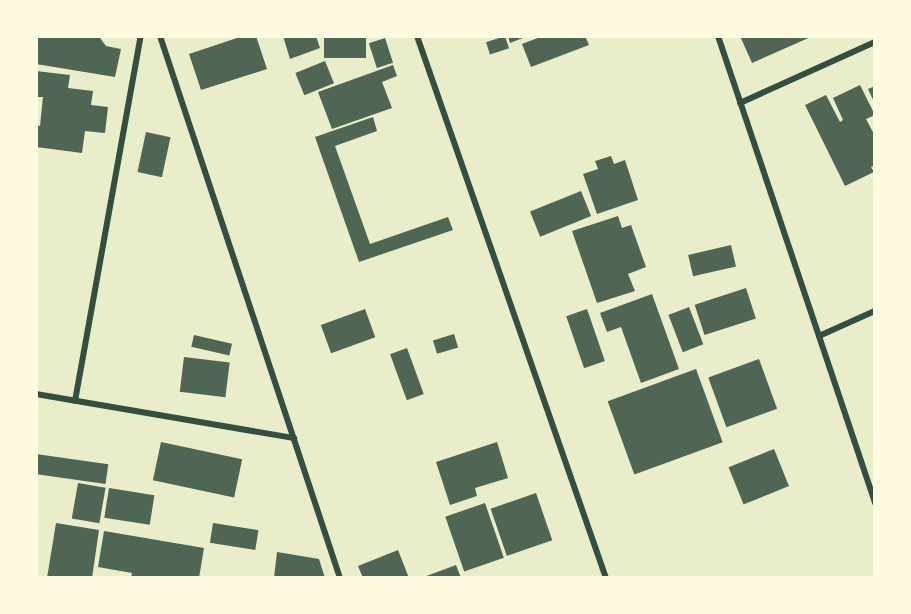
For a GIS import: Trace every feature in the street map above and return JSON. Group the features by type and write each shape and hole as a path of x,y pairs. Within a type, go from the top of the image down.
{"street":[{"path":"75,400 141,36"},
{"path":"160,36 340,578"},
{"path":"417,36 606,578"},
{"path":"718,36 875,503"},
{"path":"740,103 875,42"},
{"path":"819,336 875,310"},
{"path":"36,394 294,438"}],"building":[{"path":"36,36 100,38 106,46 121,49 115,77 36,64"},
{"path":"243,36 256,36 267,69 201,90 189,54"},
{"path":"283,36 316,36 320,48 290,59"},
{"path":"324,36 366,36 366,58 324,58"},
{"path":"505,36 509,48 490,55 486,42"},
{"path":"508,36 528,36 510,43"},
{"path":"543,36 585,36 589,45 531,67 522,44"},
{"path":"740,36 813,36 752,63"},
{"path":"385,38 393,63 377,68 369,43"},
{"path":"325,61 334,83 304,95 295,73"},
{"path":"393,65 397,76 382,82 392,108 332,129 318,92"},
{"path":"36,71 70,75 68,88 93,91 91,105 108,107 105,133 85,131 82,153 36,147 36,125 40,126 43,97 36,97"},
{"path":"860,85 875,115 866,119 875,136 875,165 871,167 874,172 845,186 805,105 826,95 840,122 843,120 833,98"},
{"path":"875,86 875,104 868,89"},
{"path":"373,117 377,131 335,146 370,244 448,217 453,230 359,262 315,137"},
{"path":"146,132 170,137 162,177 137,172"},
{"path":"611,156 614,164 625,160 638,200 597,214 583,174 598,169 595,161"},
{"path":"581,191 591,216 540,237 530,212"},
{"path":"618,216 622,228 631,225 646,267 628,274 635,291 597,303 572,231"},
{"path":"731,245 736,266 693,276 688,255"},
{"path":"746,288 756,318 705,335 695,305"},
{"path":"652,294 679,369 641,383 621,327 607,332 600,313"},
{"path":"689,307 703,344 683,352 668,315"},
{"path":"365,309 375,337 331,353 321,325"},
{"path":"587,309 605,361 584,368 566,316"},
{"path":"454,334 458,347 437,354 433,340"},
{"path":"194,335 232,344 229,355 191,347"},
{"path":"407,348 424,394 407,400 390,354"},
{"path":"184,357 230,363 225,397 180,392"},
{"path":"759,359 777,409 726,427 708,377"},
{"path":"696,369 723,442 634,474 608,401"},
{"path":"161,442 242,459 234,497 153,480"},
{"path":"497,442 508,478 475,488 477,496 450,505 436,462"},
{"path":"774,449 789,486 744,504 729,467"},
{"path":"36,454 108,464 106,484 36,474"},
{"path":"78,483 106,488 99,523 72,518"},
{"path":"109,488 154,495 150,525 104,518"},
{"path":"536,493 552,540 507,556 491,509"},
{"path":"485,503 504,558 464,572 445,517"},
{"path":"56,523 99,530 92,578 47,578"},
{"path":"213,523 258,530 255,550 210,543"},
{"path":"104,531 204,548 199,578 131,578 132,573 98,567"},
{"path":"398,550 409,578 363,578 358,566"},
{"path":"277,552 319,559 325,578 274,578"},
{"path":"456,565 461,578 421,578"}]}
